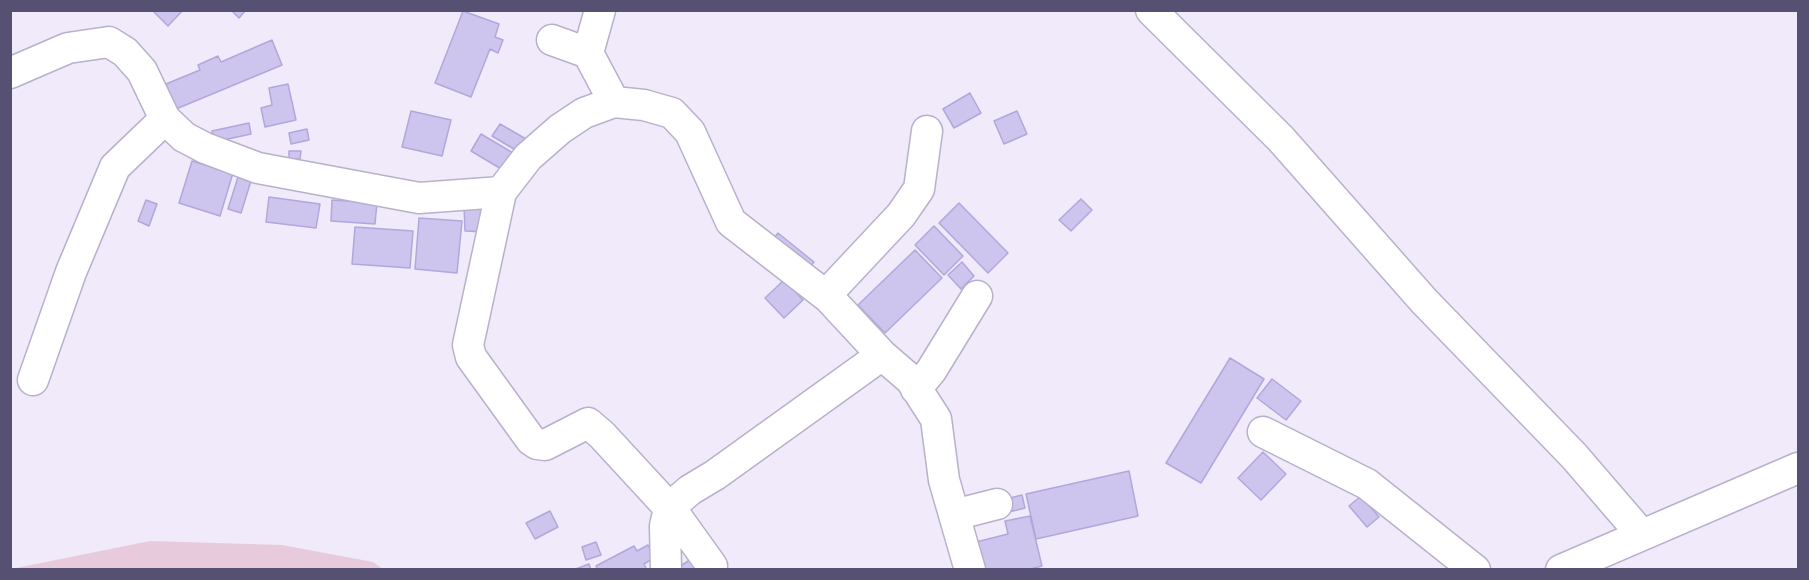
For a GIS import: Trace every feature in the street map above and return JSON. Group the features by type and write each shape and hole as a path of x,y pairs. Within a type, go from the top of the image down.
{"street":[{"path":"588,53 600,10"},
{"path":"1151,10 1281,139 1424,301 1574,456 1642,535"},
{"path":"552,40 588,53 614,102"},
{"path":"10,73 68,48 109,42 125,52 142,71 165,119 184,137 205,148 258,168 419,198 501,192"},
{"path":"712,566 669,508 588,423 545,445 531,440 471,357 468,345 501,192 528,157 561,129 584,113 614,102 644,105 672,113 690,132 731,222 826,295 882,355 910,380 936,419 944,480 970,570"},
{"path":"33,380 71,272 115,167 165,119"},
{"path":"826,295 902,215 919,189 927,131"},
{"path":"916,389 931,371 977,296"},
{"path":"666,570 665,526 669,508 690,490 715,475 882,355"},
{"path":"1263,432 1367,484 1475,570"},
{"path":"1562,570 1798,468"},
{"path":"954,515 997,504"}],"shaded area":[{"path":"150,541 282,545 373,562 383,569 11,569"}],"building":[{"path":"152,10 183,10 168,26"},
{"path":"231,10 246,10 239,18"},
{"path":"463,11 499,24 495,37 503,40 498,53 490,49 471,97 435,83"},
{"path":"272,40 282,65 176,109 166,84 200,70 198,65 218,56 221,62"},
{"path":"288,84 296,120 265,127 261,108 272,105 269,88"},
{"path":"970,93 981,113 954,128 943,109"},
{"path":"411,111 451,120 442,156 402,147"},
{"path":"1017,111 1027,134 1004,144 994,121"},
{"path":"249,123 251,134 214,142 212,131"},
{"path":"500,124 526,139 519,152 492,136"},
{"path":"307,129 309,140 291,144 289,133"},
{"path":"481,134 513,153 503,170 471,151"},
{"path":"289,151 301,151 300,159 289,159"},
{"path":"192,161 233,173 220,216 179,203"},
{"path":"238,177 251,181 241,213 228,209"},
{"path":"269,197 320,204 316,228 266,222"},
{"path":"1081,199 1092,210 1071,231 1059,220"},
{"path":"146,200 157,204 149,226 138,221"},
{"path":"332,200 377,203 375,224 331,221"},
{"path":"959,203 1008,253 988,273 939,223"},
{"path":"490,205 485,232 465,231 464,206"},
{"path":"419,218 462,221 457,273 415,269"},
{"path":"934,226 963,256 944,275 915,245"},
{"path":"355,227 413,231 410,268 352,264"},
{"path":"778,233 814,262 806,272 770,243"},
{"path":"915,250 942,278 885,333 858,305"},
{"path":"962,262 974,276 961,289 948,275"},
{"path":"784,280 803,300 784,318 765,298"},
{"path":"1230,358 1264,379 1201,483 1166,463"},
{"path":"1272,379 1301,401 1286,420 1257,398"},
{"path":"1263,452 1286,474 1261,500 1238,478"},
{"path":"1129,471 1138,516 1036,539 1026,494"},
{"path":"1022,495 1025,508 1009,512 1006,499"},
{"path":"1361,496 1379,517 1367,527 1349,506"},
{"path":"550,511 558,527 535,539 526,523"},
{"path":"1030,516 1042,566 1027,570 979,570 972,543 1008,534 1005,521"},
{"path":"596,542 601,555 586,560 582,547"},
{"path":"648,545 654,558 644,564 647,570 598,570 596,566 634,546 637,551"},
{"path":"693,558 700,570 678,570 677,568"},
{"path":"589,564 591,570 573,570"}]}
